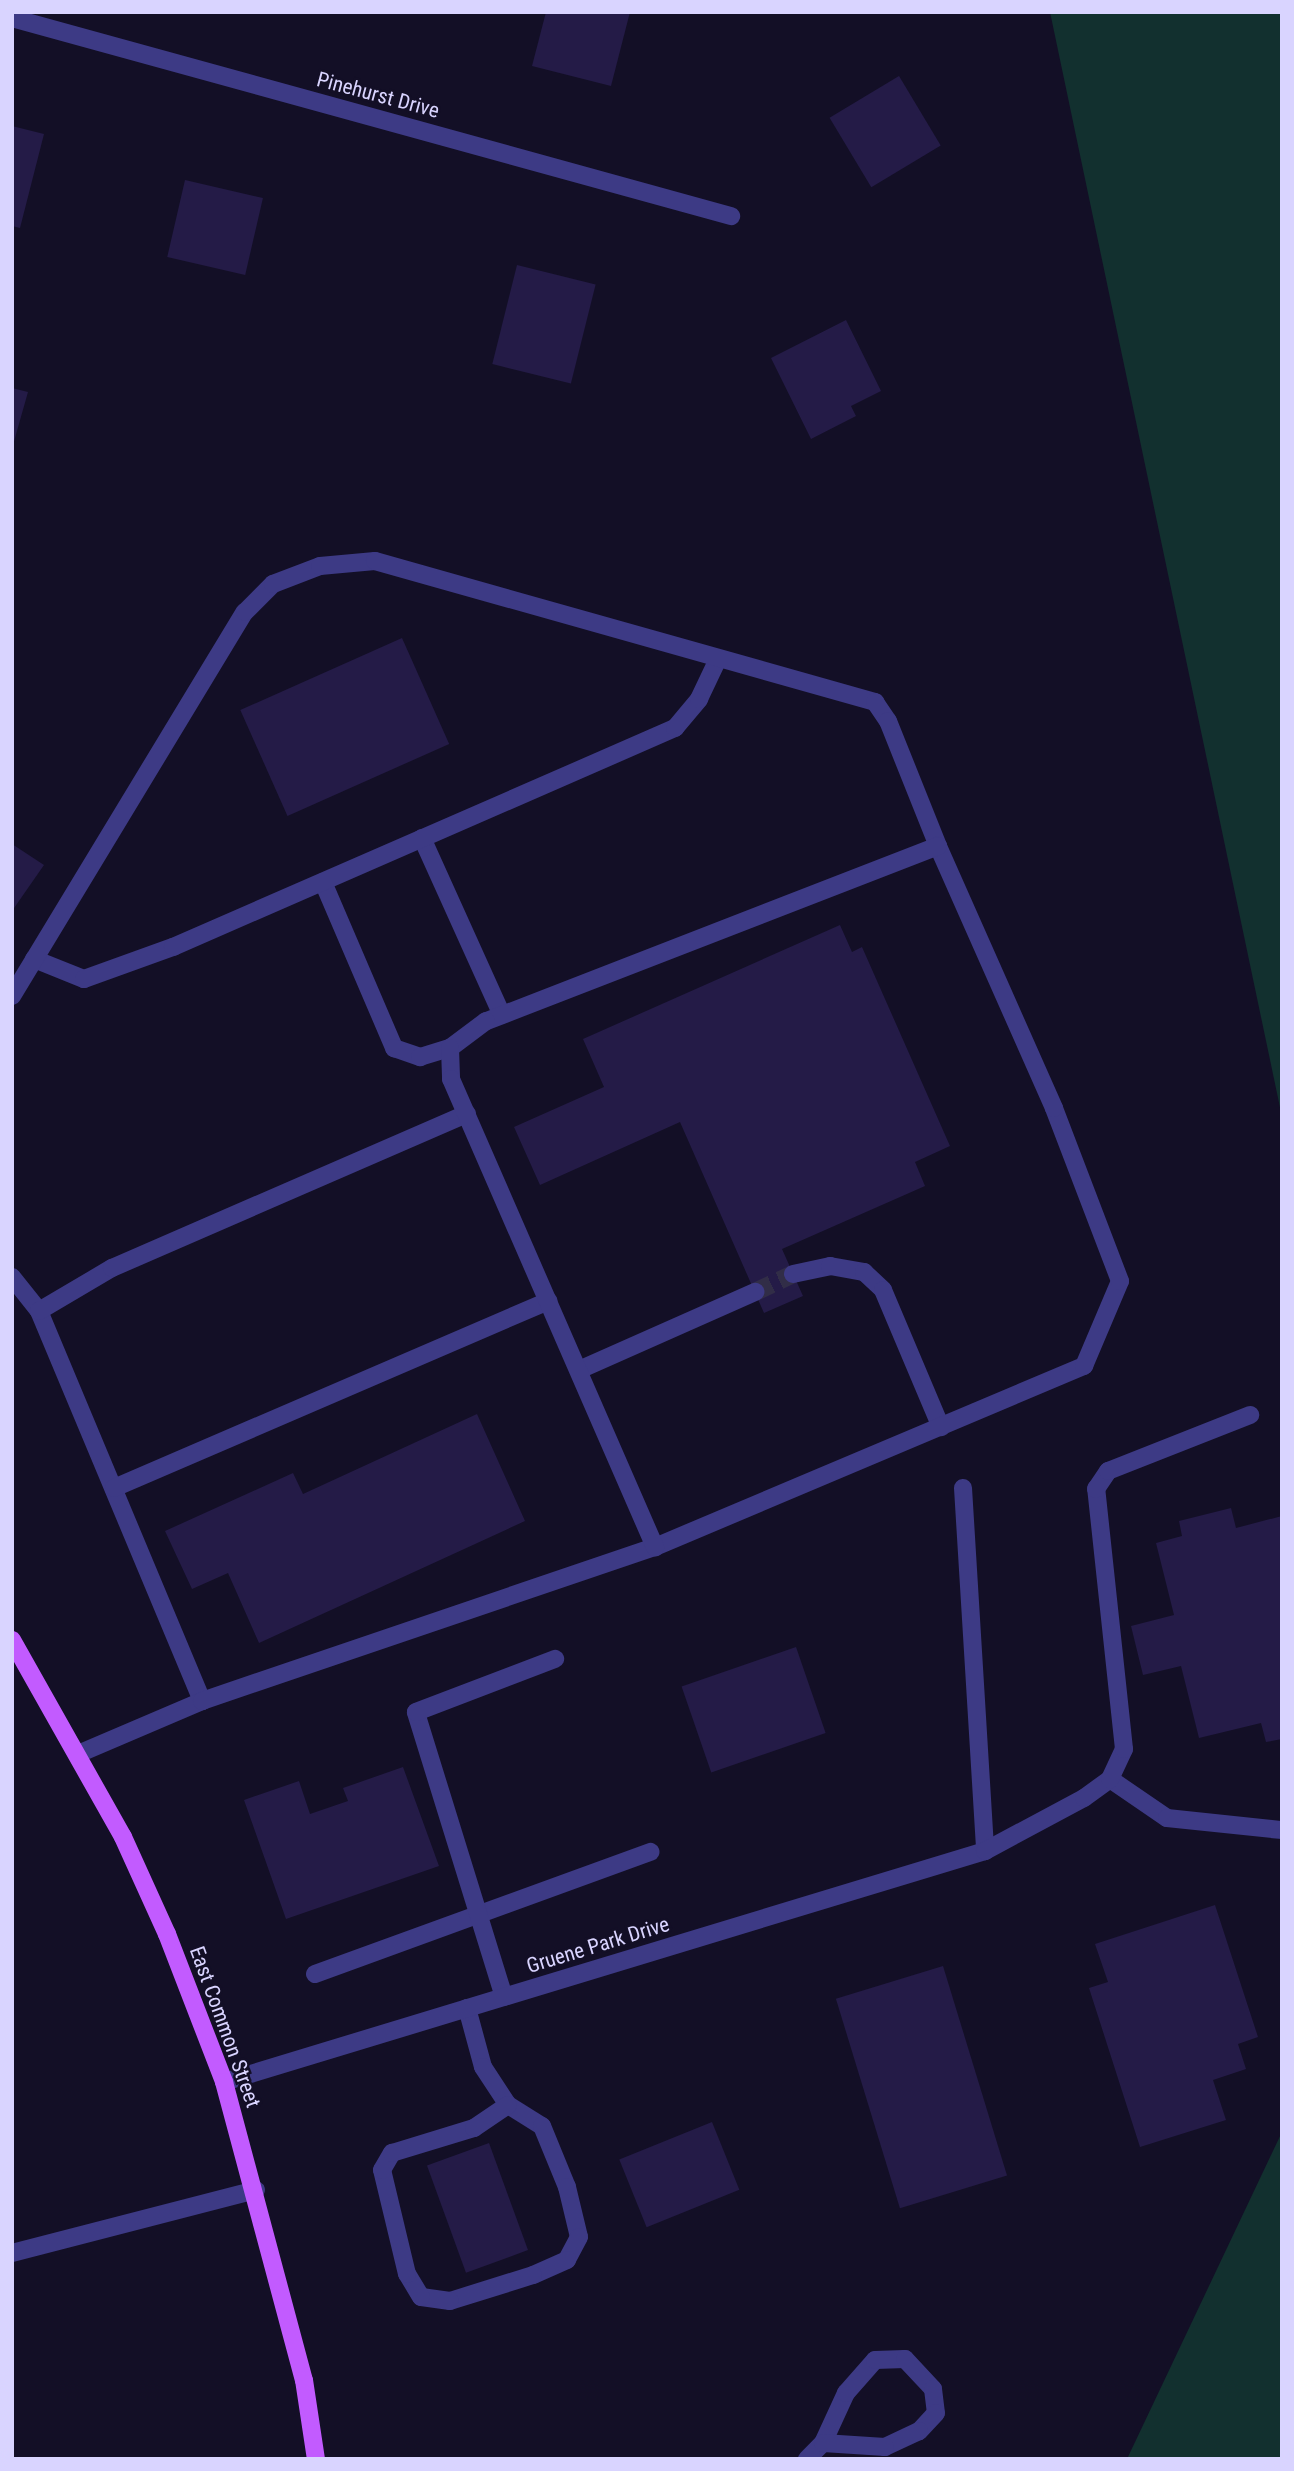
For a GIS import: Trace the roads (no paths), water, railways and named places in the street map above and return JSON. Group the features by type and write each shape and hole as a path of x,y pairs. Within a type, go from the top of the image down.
{"main road":[{"name":"East Common Street","path":"12,1640 123,1837 167,1934 224,2082 256,2190 304,2380 316,2459"}],"street":[{"name":"Pinehurst Drive","path":"12,19 731,216"},
{"path":"12,996 245,612 273,584 320,566 375,561 875,702 888,721 938,846 1054,1108 1120,1281 1084,1366 655,1547 202,1701 78,1755"},
{"path":"34,959 84,979 173,947 675,728 699,699 718,659"},
{"path":"422,838 502,1015"},
{"path":"323,882 394,1048 420,1057 450,1048 486,1021 938,846"},
{"path":"450,1048 451,1079 655,1547"},
{"path":"40,1311 111,1268 467,1114"},
{"path":"793,1274 830,1266 864,1272 883,1290 941,1427"},
{"path":"12,1277 40,1311 202,1701"},
{"path":"579,1370 755,1292"},
{"path":"114,1488 548,1301"},
{"path":"1250,1415 1108,1471 1096,1489 1124,1749 1110,1779 1167,1818 1282,1830"},
{"path":"963,1488 985,1851"},
{"path":"504,1997 416,1712 555,1659"},
{"name":"Gruene Park Drive","path":"224,2082 985,1851 1084,1798 1110,1779"},
{"path":"315,1974 478,1912 651,1852"},
{"path":"467,2008 483,2067 508,2105 542,2126 567,2187 579,2237 567,2260 533,2275 450,2301 421,2297 407,2274 382,2170 392,2153 474,2128 508,2105"},
{"path":"12,2253 256,2190"},
{"path":"807,2459 823,2443 846,2393 875,2360 905,2359 933,2389 936,2413 919,2431 884,2447 823,2443"}],"tunnel":[{"path":"755,1292 793,1274"}]}
